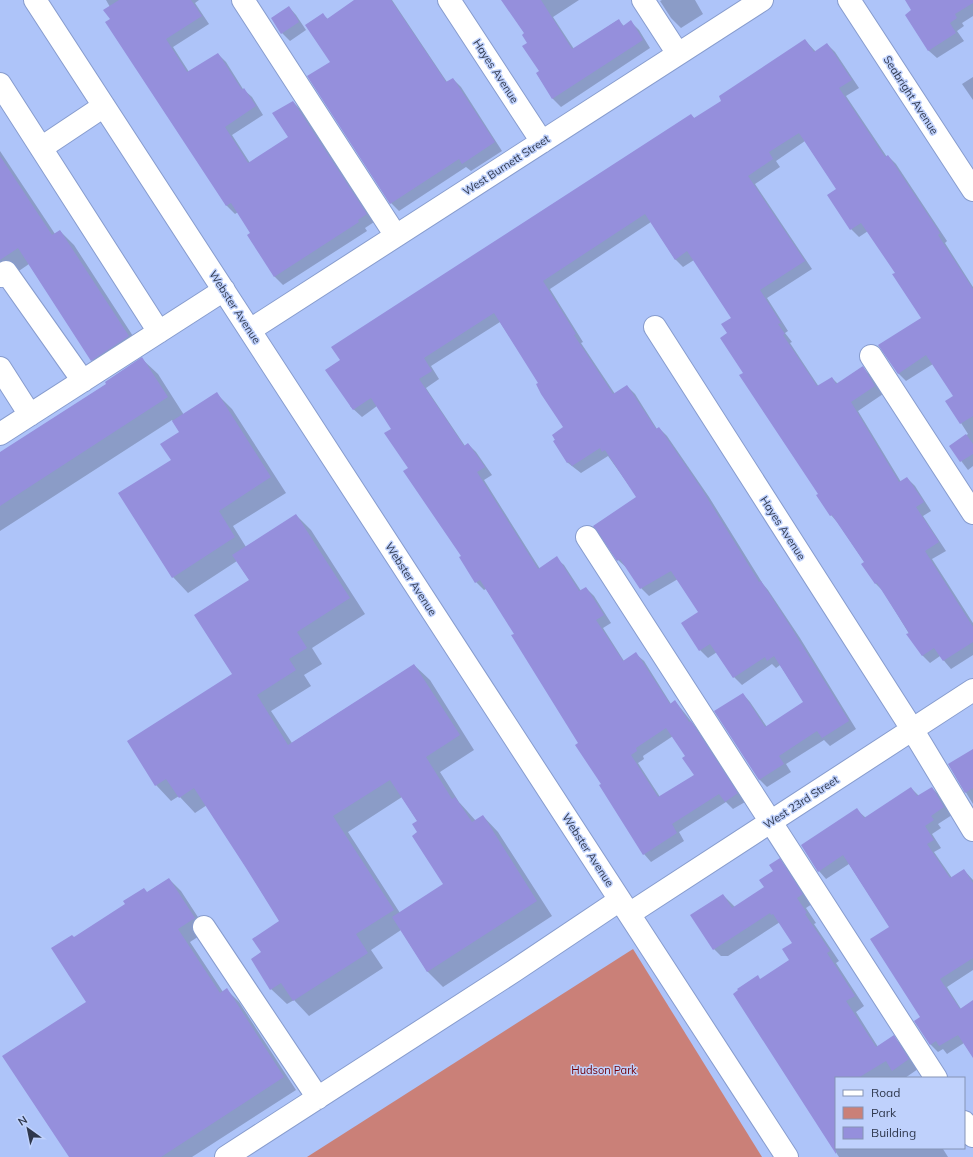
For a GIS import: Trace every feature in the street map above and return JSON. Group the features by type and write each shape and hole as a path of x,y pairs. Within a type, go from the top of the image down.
{"street":[{"name":"Webster Avenue","path":"35,0 787,1157"},
{"path":"243,0 396,236"},
{"name":"Hayes Avenue","path":"449,0 542,142"},
{"path":"643,0 678,54"},
{"name":"West Burnett Street","path":"250,330 762,0"},
{"name":"Seabright Avenue","path":"849,0 973,190"},
{"path":"0,84 159,332"},
{"path":"41,148 104,106"},
{"path":"0,276 6,272 83,381"},
{"path":"0,434 224,290"},
{"name":"Hayes Avenue","path":"655,327 912,730 973,830"},
{"path":"871,356 973,512"},
{"path":"0,368 30,415"},
{"path":"586,536 935,1077"},
{"name":"West 23rd Street","path":"226,1157 514,971 770,822 973,690"},
{"path":"204,927 318,1098"},
{"path":"965,1124 973,1136"}],"green space":[{"name":"Hudson Park","path":"633,949 762,1157 307,1157"}],"building":[{"path":"119,0 191,0 202,16 166,39 187,72 218,53 242,90 244,88 256,106 225,127 248,163 288,137 272,113 293,101 367,214 358,220 359,222 274,277 247,235 250,233 231,203 226,206 105,22 110,19 103,10"},
{"path":"354,0 391,0 446,82 453,78 495,142 462,164 459,159 390,204 307,76 330,62 305,25 323,13 327,19"},
{"path":"501,0 541,0 572,49 619,19 623,26 631,20 643,40 552,99 536,73 539,71 522,46 527,43 522,35 524,33"},
{"path":"905,0 973,0 973,3 955,14 957,18 950,23 956,33 928,51 905,15 911,10"},
{"path":"289,6 299,22 281,34 271,18"},
{"path":"805,39 814,52 827,43 852,80 839,88 885,157 888,155 940,233 938,235 973,289 973,416 960,424 945,401 953,396 926,355 898,374 878,345 921,318 892,274 895,273 861,223 850,230 827,195 836,189 799,133 769,152 773,159 748,176 805,261 760,290 781,323 778,324 785,334 783,335 817,386 832,377 836,384 863,366 875,386 851,402 899,482 907,477 924,502 916,507 939,542 925,551 973,627 973,642 943,661 934,648 922,656 906,634 909,633 877,583 875,584 861,564 864,562 832,515 830,516 816,495 818,494 739,375 743,373 720,338 727,333 721,324 731,318 687,251 675,260 645,214 543,281 576,334 574,335 613,394 627,385 656,429 659,427 701,488 759,582 761,581 849,721 822,738 817,731 779,756 784,764 759,780 714,711 743,693 765,727 803,702 774,656 767,661 765,657 733,678 710,644 699,651 681,623 698,612 671,571 640,589 620,559 617,561 593,526 636,497 605,450 602,452 600,448 572,466 569,462 567,463 553,441 555,440 552,435 563,427 541,394 536,384 538,383 494,313 424,358 432,371 419,379 464,446 468,443 485,467 477,472 538,569 557,556 579,591 586,587 604,615 596,620 623,661 636,652 670,704 675,700 689,722 691,721 738,793 725,802 719,794 672,824 677,833 643,855 599,785 601,784 575,745 578,743 511,635 514,634 480,580 475,583 459,557 461,556 403,471 408,468 384,433 391,429 371,398 353,410 325,370 340,360 331,347 691,114 694,118 721,101 719,96","holes":["666,728 685,756 682,758 694,775 658,797 631,755 637,751 636,748"]},
{"path":"0,156 52,235 60,230 129,336 91,361 18,248 0,260"},
{"path":"142,357 168,397 0,506 0,452 106,384 105,382"},
{"path":"217,392 271,477 219,511 235,537 172,578 118,493 171,460 160,444 179,432 172,421"},
{"path":"966,434 973,444 973,454 960,462 949,446"},
{"path":"296,514 350,598 297,632 307,648 289,659 296,670 257,695 288,745 414,664 460,735 426,757 452,799 455,797 472,822 483,815 537,901 427,972 392,917 443,884 412,836 417,832 412,824 417,821 390,780 333,816 394,910 356,934 368,953 293,1001 281,983 270,990 251,959 261,952 252,939 279,921 246,868 194,788 179,798 166,779 155,786 127,741 232,674 194,615 249,580 232,555"},
{"path":"973,749 973,788 965,793 948,764"},
{"path":"911,787 917,796 932,787 944,807 931,816 934,820 925,826 934,840 927,844 950,878 964,869 973,883 973,958 940,979 960,1009 973,1000 973,1058 958,1035 939,1046 936,1041 930,1045 914,1021 920,1017 870,939 889,927 843,855 818,872 801,845 857,808 864,818"},
{"path":"780,858 803,894 797,898 807,913 805,914 830,951 827,953 855,996 846,1001 876,1047 894,1035 909,1059 892,1071 886,1061 860,1077 835,1077 836,1154 733,994 738,990 737,989 758,975 760,979 789,960 782,949 792,943 773,914 771,915 770,913 713,950 690,915 723,894 732,908 764,887 759,880 773,871 769,865"},
{"path":"169,878 195,918 178,929 220,993 227,988 284,1077 161,1157 69,1157 2,1056 86,1002 51,948 72,935 74,937 125,904 123,901 144,888 147,892"}]}
